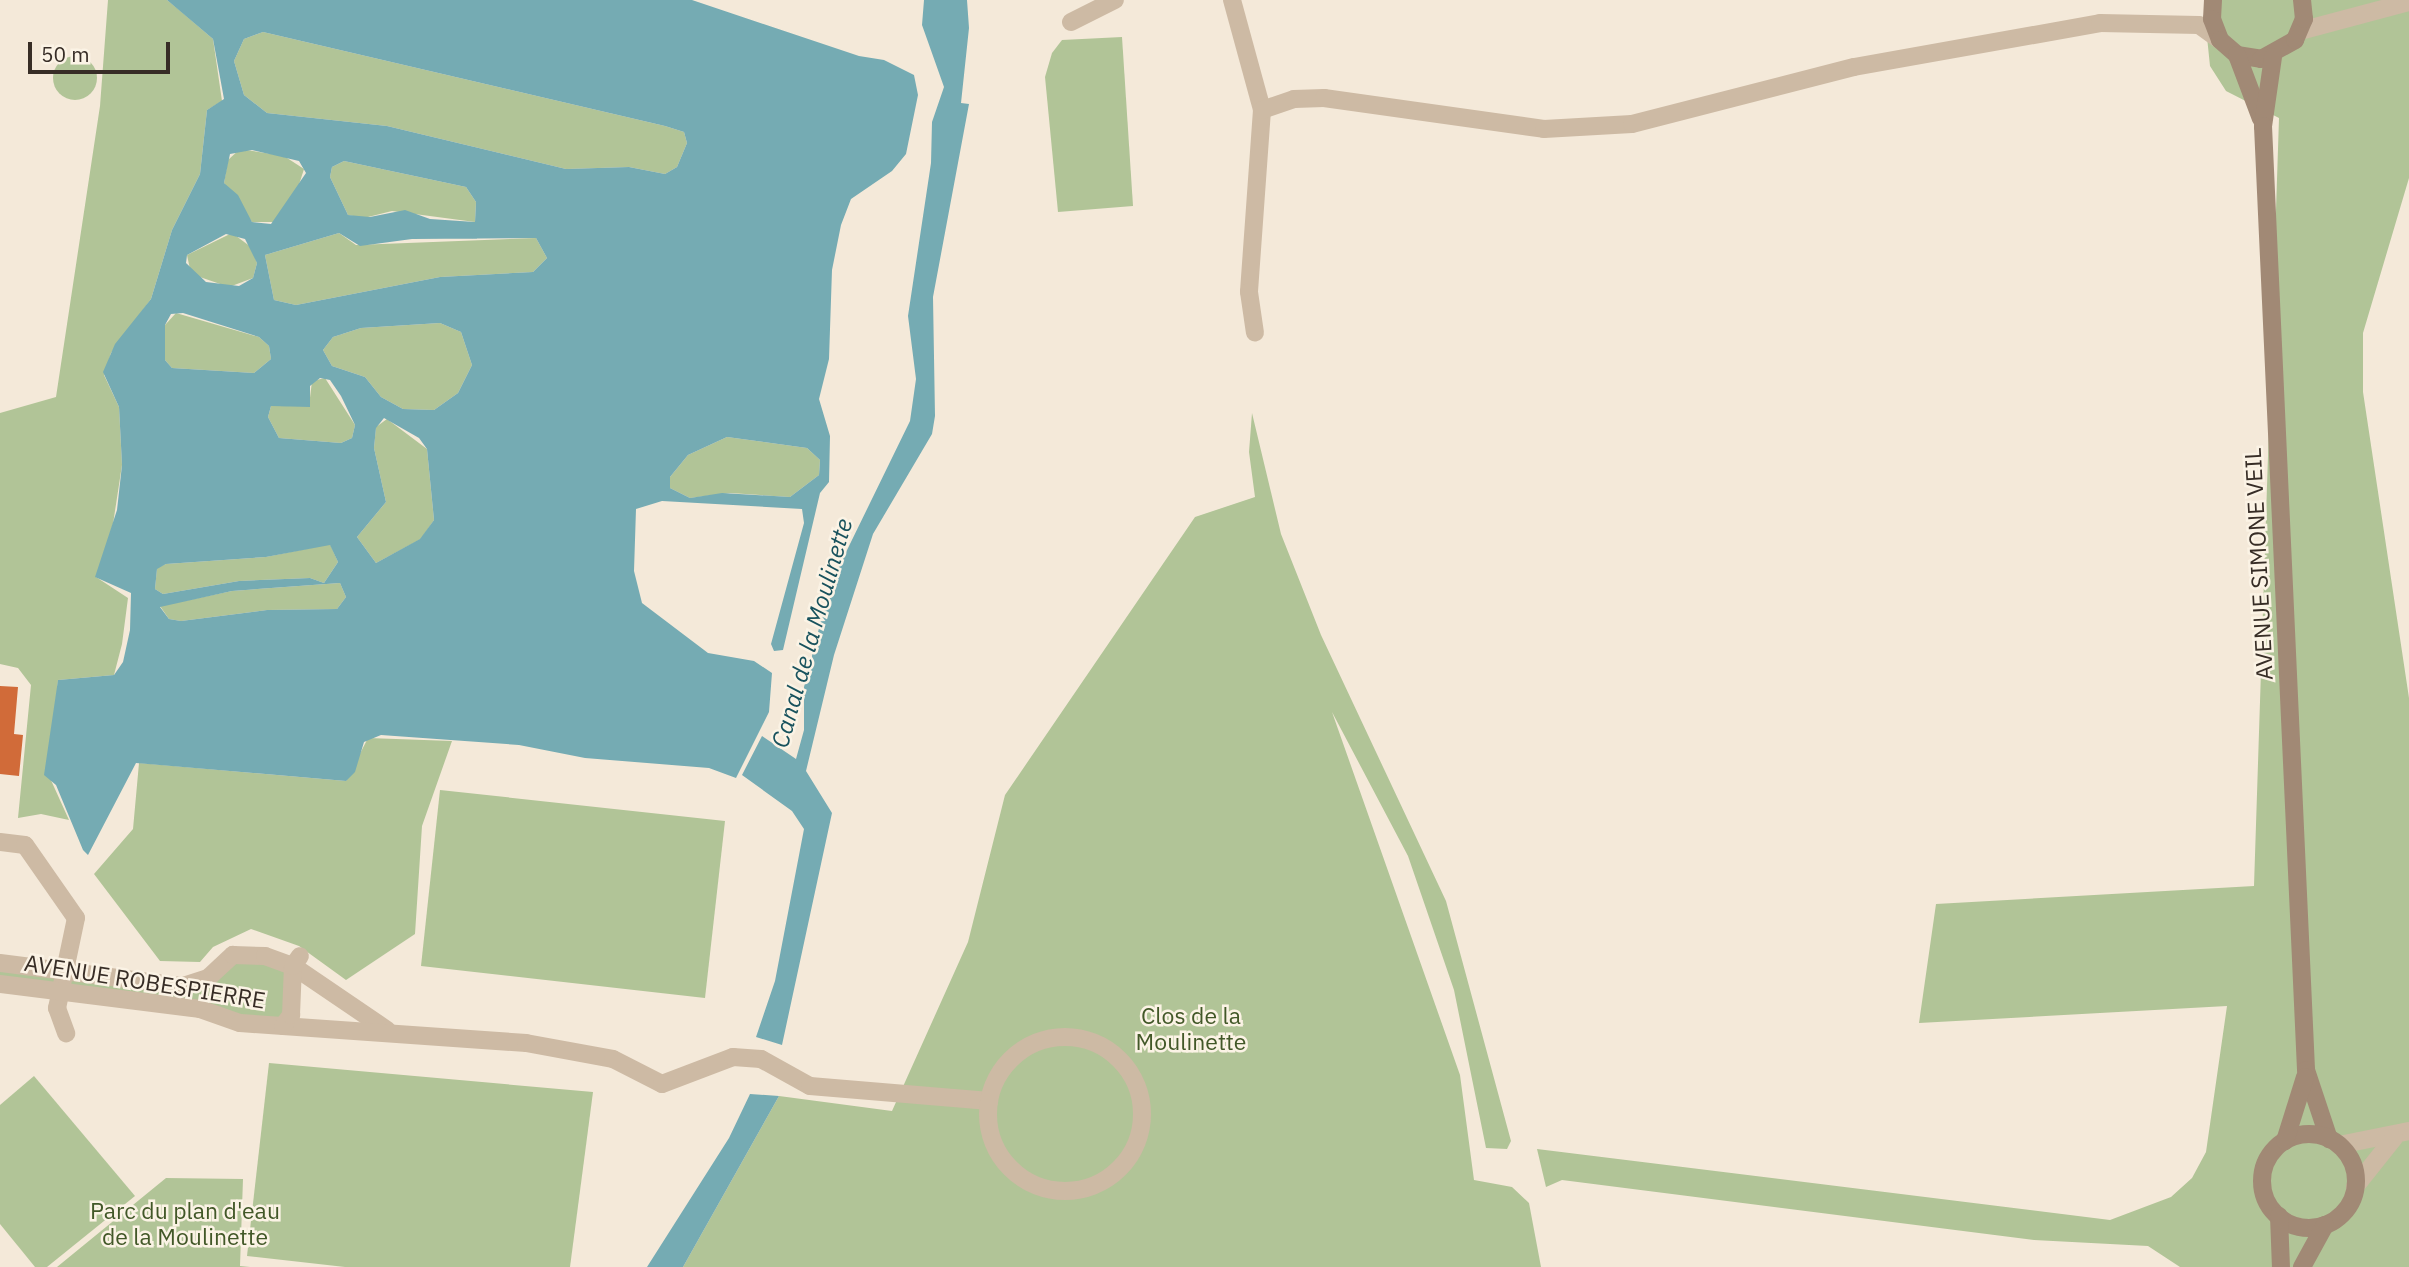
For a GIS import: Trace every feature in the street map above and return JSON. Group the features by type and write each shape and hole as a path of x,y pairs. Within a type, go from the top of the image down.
{"main road":[{"path":"2238,55 2273,57 2300,31 2302,0"},
{"path":"2213,1 2220,40 2238,55 2263,126"},
{"name":"AVENUE SIMONE VEIL","path":"2273,57 2263,126 2306,1070"},
{"path":"2306,1070 2285,1141 2270,1156 2263,1177 2266,1198 2279,1216 2298,1226 2325,1225"},
{"path":"2302,1267 2325,1225 2344,1212 2356,1187 2353,1164 2334,1142 2306,1070"},
{"path":"2285,1141 2310,1134 2334,1142"},
{"path":"2279,1216 2281,1267"}],"street":[{"path":"1071,22 1097,14 1115,0"},
{"path":"1232,0 1262,110 1249,292 1255,333"},
{"path":"2395,0 2409,2"},
{"path":"2162,24 2201,13 2213,1"},
{"path":"2300,31 2409,2"},
{"path":"1262,110 1294,99 1324,98 1544,129 1632,124 1854,67 2001,37 2100,23 2199,25 2220,40"},
{"path":"0,842 25,845 76,918 63,992 57,1008 66,1033"},
{"name":"AVENUE ROBESPIERRE","path":"0,963 183,986 208,978 233,955 297,961 367,1021 396,1034"},
{"name":"AVENUE ROBESPIERRE","path":"283,1026 295,996 297,961"},
{"name":"AVENUE ROBESPIERRE","path":"0,984 283,1026 396,1034"},
{"path":"396,1034 526,1043 613,1059 662,1083 733,1056 761,1059 810,1086 989,1101"},
{"path":"1074,1036 1118,1056 1141,1097 1143,1121 1131,1156 1114,1175 1091,1188 1066,1192 1030,1182 1001,1158 990,1135 989,1101 1006,1063 1025,1047 1074,1036"},
{"path":"2334,1142 2402,1135"},
{"path":"2356,1187 2402,1135"}],"green space":[{"path":"108,0 167,0 213,39 222,101 207,110 200,174 172,230 151,299 111,353 104,375 119,407 122,465 113,524 96,577 128,598 122,644 114,675 58,680 50,778 69,820 41,814 18,818 31,685 18,668 0,664 0,413 56,397 100,106"},
{"path":"2217,0 2409,0 2409,178 2363,333 2363,392 2409,698 2409,1267 2180,1267 2148,1246 2034,1240 1562,1180 1546,1187 1537,1149 2110,1220 2171,1197 2192,1178 2206,1152 2227,1006 1919,1023 1936,904 2254,886 2279,118 2226,91 2210,66 2207,37"},
{"path":"263,32 665,126 684,132 687,143 677,167 665,174 629,167 566,169 387,126 267,113 244,95 234,61 244,39"},
{"path":"1122,37 1133,206 1058,212 1045,77 1052,53 1062,40"},
{"path":"75,56 90,63 97,78 90,93 75,100 60,93 53,78 60,63"},
{"path":"240,149 284,156 304,169 296,194 276,222 252,222 224,183 228,160"},
{"path":"344,161 466,187 476,202 475,222 392,211 364,218 348,215 330,177 332,167"},
{"path":"232,233 251,247 257,263 253,278 229,287 191,274 187,255"},
{"path":"339,233 356,245 536,238 547,258 533,272 440,277 296,305 274,300 265,255"},
{"path":"176,313 259,337 269,346 271,359 254,373 172,368 165,360 165,325"},
{"path":"440,323 461,332 472,365 458,393 434,410 403,409 381,397 365,377 332,366 323,350 333,337 361,328"},
{"path":"325,378 355,425 352,438 341,443 279,438 268,417 271,406 309,406 312,381"},
{"name":"Clos de la Moulinette","path":"1252,413 1281,534 1321,635 1446,901 1511,1141 1507,1149 1486,1148 1454,990 1408,856 1332,712 1460,1075 1474,1180 1512,1187 1529,1203 1541,1267 683,1267 779,1096 892,1111 968,942 1005,795 1195,517 1255,497 1249,452"},
{"path":"387,419 427,449 434,520 421,539 376,563 357,537 386,502 374,448 376,427"},
{"path":"727,437 807,448 820,460 819,475 790,497 730,493 690,498 670,488 670,477 688,455"},
{"path":"330,544 338,562 324,583 310,578 239,581 163,594 155,589 157,568 166,564 266,557"},
{"path":"340,583 346,597 337,609 267,610 181,621 169,619 160,606 232,591"},
{"path":"368,738 452,741 422,826 415,934 346,980 299,946 251,929 213,947 200,962 160,961 94,874 133,829 139,763 346,781"},
{"path":"440,790 725,821 705,998 421,966"},
{"path":"223,959 293,966 283,1026 0,984 0,963 183,986"},
{"path":"269,1063 593,1092 570,1267 345,1267 247,1256"},
{"path":"34,1076 135,1196 47,1267 35,1267 0,1224 0,1105"},
{"name":"Parc du plan d'eau de la Moulinette","path":"166,1178 243,1179 240,1266 250,1267 57,1267"}],"water":[{"path":"167,0 692,0 859,56 884,60 914,75 918,95 906,154 892,171 851,199 841,225 832,270 829,359 819,399 830,436 829,482 820,493 783,650 774,651 771,644 804,523 802,509 662,501 636,509 634,571 642,603 708,653 754,661 772,673 769,712 736,778 709,768 585,758 519,745 381,735 364,742 355,772 346,781 136,763 88,855 83,850 56,785 44,775 58,680 114,675 123,662 130,630 131,593 95,577 117,510 122,465 119,407 103,372 115,344 151,299 172,230 200,174 207,110 224,99 213,39","holes":["263,32 665,126 684,132 687,143 677,167 665,174 629,167 566,169 387,126 267,113 244,95 234,61 244,39","252,150 299,161 306,173 271,224 252,222 238,195 224,183 230,154","344,161 466,187 476,202 475,222 430,219 405,210 370,217 348,215 330,177 332,167","339,233 360,246 412,239 536,238 547,258 533,272 440,277 296,305 274,300 265,255","226,234 245,239 257,263 253,278 239,286 206,282 186,263 187,255","183,313 259,337 269,346 271,359 254,373 172,368 165,360 165,325 171,314","440,323 461,332 472,365 458,393 434,410 403,409 381,397 365,377 332,366 323,350 333,337 361,328","320,378 330,380 355,425 352,438 341,443 279,438 268,417 271,406 310,407 310,386","384,418 419,438 427,449 434,520 420,539 376,563 357,537 386,502 374,448 376,428","727,437 807,448 820,460 819,475 790,497 722,493 690,498 670,488 670,477 688,455","330,545 338,562 324,583 310,578 239,581 163,594 155,589 157,569 166,564 266,557","340,583 346,597 337,609 267,610 181,621 169,619 160,607 232,591"]},
{"path":"924,0 967,0 969,28 961,103 969,104 933,297 935,416 932,434 873,534 834,655 806,771 832,813 782,1045 756,1037 775,981 804,829 792,811 742,775 762,736 796,759 804,730 804,687 830,585 910,421 916,379 908,316 931,163 932,122 944,87 922,25"},
{"path":"750,1094 779,1096 683,1267 647,1267 729,1138"}],"building":[{"path":"0,686 18,687 14,734 23,735 19,776 0,774"}],"water label":[{"name":"Canal de la Moulinette","path":"812,633"}]}
